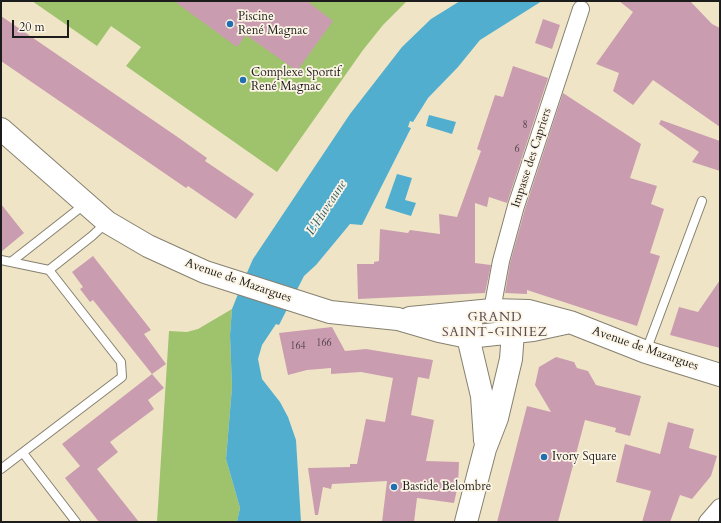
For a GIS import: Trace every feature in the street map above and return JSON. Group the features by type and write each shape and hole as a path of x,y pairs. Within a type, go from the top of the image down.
{"street":[{"name":"Impasse des Capriers","path":"492,310 500,261 516,206 583,5"},
{"name":"Avenue de Mazargues","path":"1,129 107,222 148,246 205,272 330,312 398,320 468,337 513,332 570,322"},
{"name":"Avenue de Mazargues","path":"468,337 467,328 473,320 492,310"},
{"name":"Avenue de Mazargues","path":"398,320 492,310 529,311 570,322 646,352 720,375"},
{"path":"466,522 485,449 497,418 511,359 513,332 512,324 492,310"},
{"path":"468,337 482,396 485,449"},
{"path":"707,522 720,506"}],"lane":[{"path":"646,352 702,201"},
{"path":"11,262 86,204"},
{"path":"49,270 92,236 107,222"},
{"path":"1,260 49,270 121,362 122,377 1,469"},
{"path":"23,453 76,522"}],"green space":[{"name":"Complexe Sportif René Magnac","path":"32,1 407,1 383,25 363,50 277,172 126,66 141,47 111,26 97,46"},
{"path":"232,309 230,335 232,387 226,459 240,508 237,522 157,522 169,331 187,332 198,329"}],"water":[{"name":"L'Huveaune","path":"460,1 542,1 480,40 458,67 428,98 413,122 410,121 408,127 411,128 362,225 350,224 316,265 304,276 279,325 276,324 262,345 258,359 262,379 280,402 288,417 296,440 301,522 237,522 240,508 226,459 232,387 230,335 232,309 242,284 253,259 350,114 402,47 431,19"},
{"path":"429,115 456,122 452,134 426,126"},
{"path":"397,174 412,178 405,200 416,203 411,216 385,208"}],"building":[{"path":"174,1 307,1 333,21 297,71 246,35 237,47"},
{"path":"619,1 690,1 712,24 720,28 720,127 653,80 633,105 613,91 619,73 596,64 633,12"},
{"path":"1,16 179,138 207,158 205,161 254,194 236,219 188,186 186,188 1,61"},
{"path":"543,19 560,25 552,49 535,43"},
{"path":"513,66 548,78 507,203 489,197 487,207 475,203 475,263 491,265 485,293 358,299 357,264 374,264 374,262 379,261 380,229 408,233 410,230 440,234 439,214 457,217 481,151 477,149 495,95 503,97"},
{"path":"563,93 641,144 630,178 657,186 651,204 664,209 650,253 660,256 637,326 527,290 527,294 505,293 510,263 525,209"},
{"path":"661,120 720,141 720,171 692,162 699,152 659,124"},
{"path":"1,204 24,233 1,252"},
{"path":"93,256 151,330 144,334 166,364 152,374 93,300 90,302 80,289 83,287 72,272"},
{"path":"720,280 720,348 670,335 679,307 698,312"},
{"path":"332,327 345,351 366,349 433,360 429,379 418,377 411,415 434,420 426,461 459,462 458,485 454,503 417,498 414,522 382,522 387,481 332,484 331,489 323,487 318,515 315,515 308,468 350,467 350,464 357,464 366,419 385,422 393,378 361,372 331,374 331,368 307,370 288,375 279,333"},
{"path":"556,357 574,362 577,368 588,371 596,385 641,396 630,436 615,432 616,428 585,420 558,522 497,522 527,406 551,412 535,385 539,367"},
{"path":"152,374 164,388 148,400 154,409 110,442 118,452 97,469 139,522 99,522 65,478 80,466 62,444"},
{"path":"668,422 694,429 689,448 717,456 711,476 692,499 680,495 670,522 642,522 651,491 616,482 625,444 660,454"}],"place":[{"name":"Piscine René Magnac","path":"230,24"},
{"name":"Complexe Sportif René Magnac","path":"243,80"},
{"name":"Ivory Square","path":"544,457"},
{"name":"Bastide Belombre","path":"394,487"}],"district":[{"name":"GRAND SAINT-GINIEZ","path":"495,326"}]}
